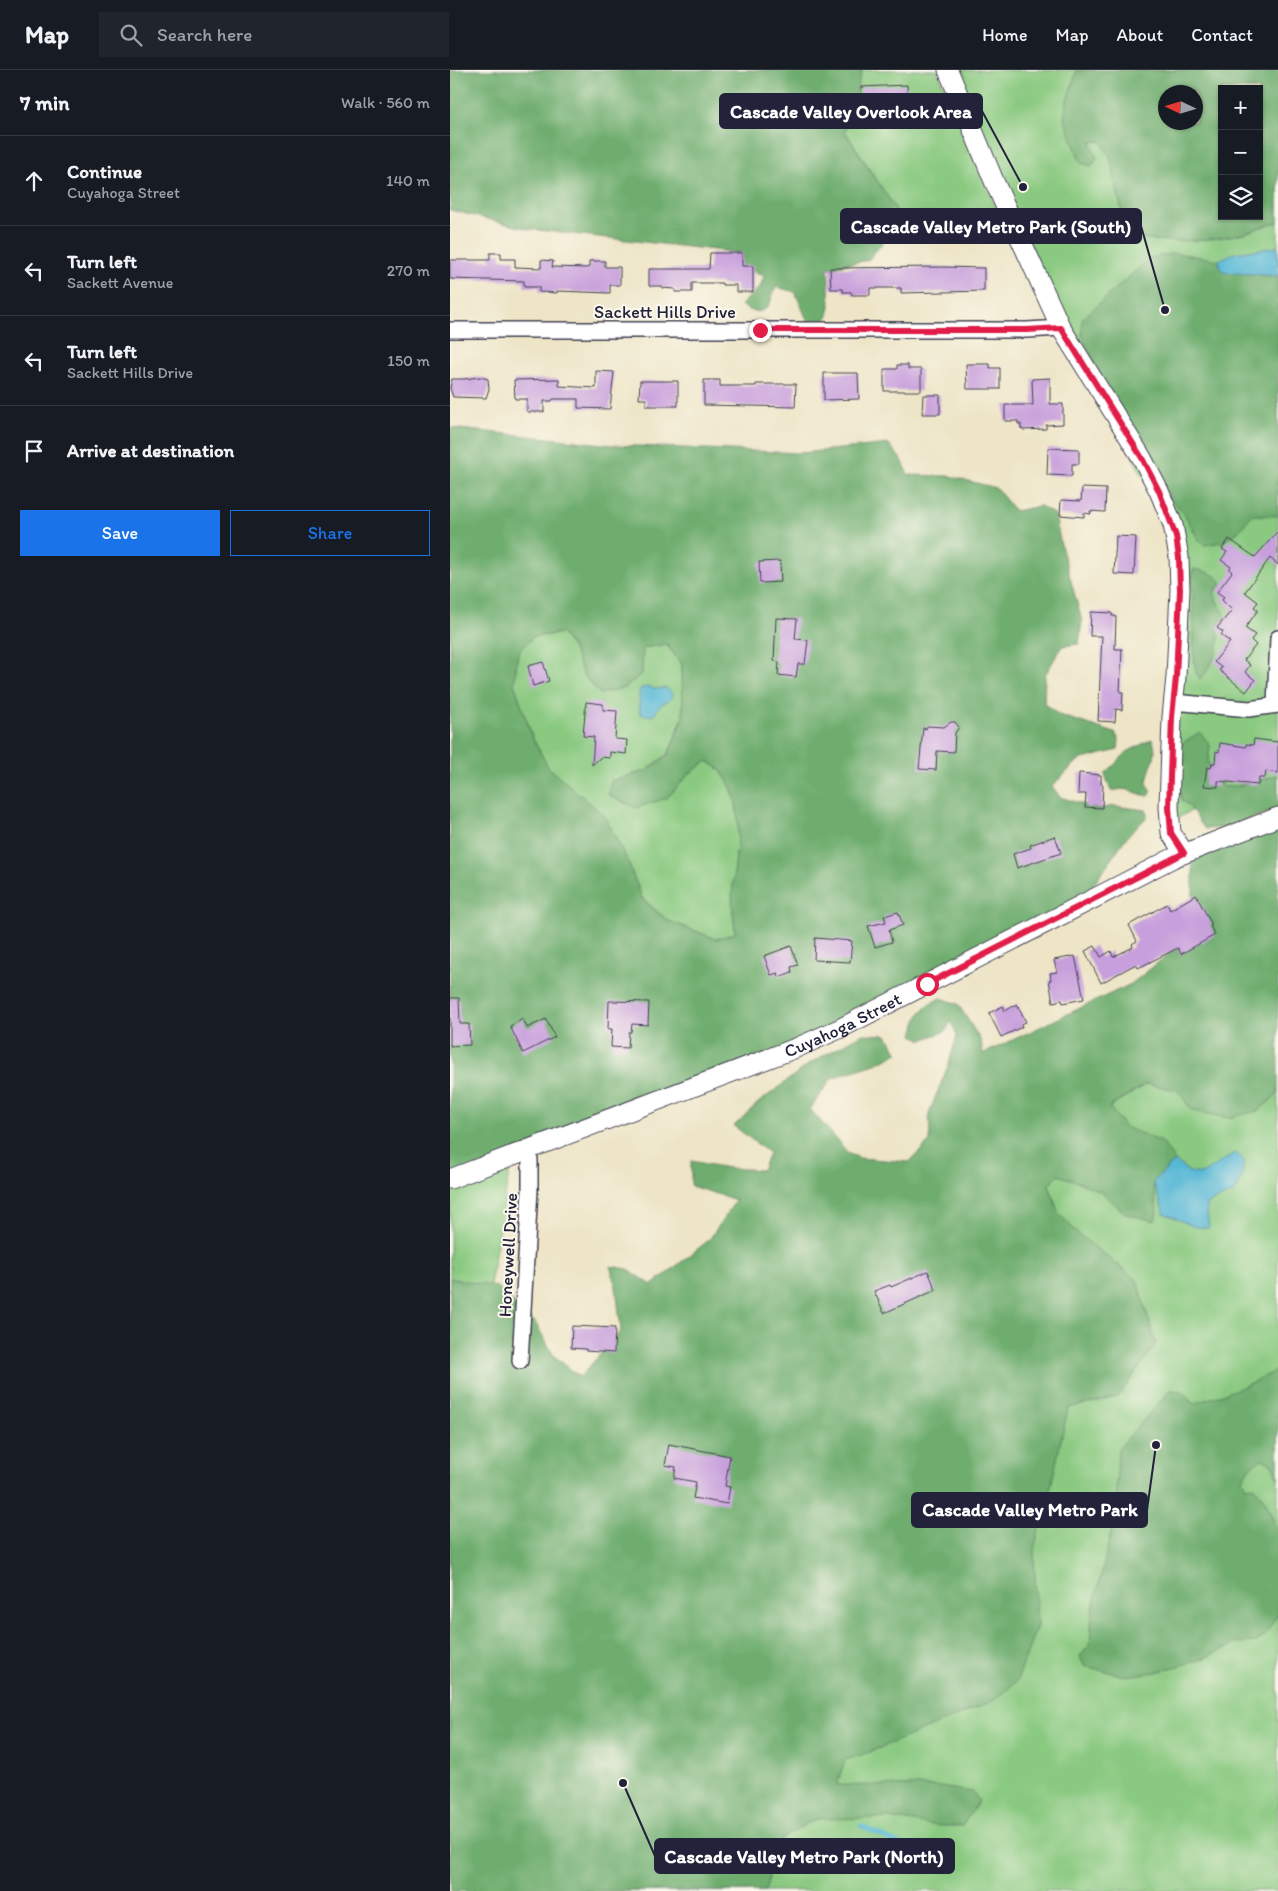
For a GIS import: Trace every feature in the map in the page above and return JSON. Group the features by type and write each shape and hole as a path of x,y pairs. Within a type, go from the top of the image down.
{"street":[{"path":"948,70 994,181 1061,328 1142,458 1159,491 1173,525 1179,558 1180,590 1170,772 1170,822 1171,833 1184,853"},
{"name":"Sackett Hills Drive","path":"450,330 1027,330 1061,328"},
{"path":"1174,702 1250,709 1277,705 1278,638"},
{"name":"Cuyahoga Street","path":"450,1179 714,1081 839,1029 1184,853 1278,817"},
{"name":"Honeywell Drive","path":"520,1361 530,1190 528,1150"}],"green space":[{"path":"450,70 862,70 845,132 898,213 889,235 868,260 828,268 830,307 827,319 808,322 795,292 776,287 770,303 764,310 752,311 741,305 760,287 764,276 742,266 742,253 528,229 450,210"},
{"path":"862,70 937,70 998,212 898,213 845,131"},
{"path":"948,70 1278,70 1278,775 1236,787 1170,822 1176,536 1061,328"},
{"path":"1077,70 1278,70 1278,223 1241,234 1202,240 1173,241 1134,237 1124,222 1110,157 1101,141 1091,142 1097,159 1091,166 1081,163 1064,118 1067,100"},
{"path":"1175,253 1219,260 1219,267 1224,272 1278,276 1278,516 1252,515 1237,533 1222,542 1205,545 1199,541 1185,515 1172,500 1109,394 1082,336 1082,319 1150,258"},
{"path":"450,428 614,445 800,453 889,444 903,462 908,475 949,476 996,488 1015,511 1041,506 1055,515 1061,545 1082,621 1079,644 1062,646 1045,675 1044,703 1059,715 1115,733 1119,740 1118,750 1079,760 1052,786 1060,797 1098,809 1114,806 1146,810 1148,816 1126,838 1079,905 839,1029 450,1179","holes":["561,633 572,647 584,676 600,694 624,688 642,674 643,648 666,644 682,664 683,717 669,754 646,771 611,781 608,795 636,808 667,798 689,774 707,761 721,771 730,785 735,798 737,812 738,826 732,896 735,933 716,939 667,920 642,899 628,862 604,815 548,767 533,739 514,684 518,653 533,637"]},
{"path":"1194,569 1211,574 1221,581 1222,585 1217,588 1214,594 1225,618 1217,628 1219,634 1218,648 1208,669 1200,679 1196,673 1194,663 1193,589 1191,575"},
{"path":"561,633 572,647 584,676 643,648 666,644 682,665 683,717 668,754 646,771 626,776 667,798 689,774 707,761 722,773 730,785 735,798 737,812 738,826 732,896 736,933 716,939 667,920 642,898 628,862 604,815 548,767 533,739 514,684 518,652 533,637"},
{"path":"1200,732 1210,745 1208,764 1221,780 1222,787 1243,785 1278,775 1278,809 1224,828 1205,829 1192,810 1182,801 1174,768 1181,744"},
{"path":"1152,739 1155,750 1147,782 1151,793 1149,796 1123,789 1111,791 1105,774 1127,752"},
{"path":"1278,818 1278,1094 1258,1111 1228,1118 1191,1110 1178,1090 1146,1084 1109,1107 1125,1127 1162,1142 1175,1161 1153,1182 1157,1212 1155,1221 1126,1214 1103,1193 1058,1175 1049,1185 1058,1212 1077,1233 1137,1280 1156,1344 1118,1397 1068,1408 1050,1491 1034,1549 1037,1626 1017,1681 993,1701 870,1752 845,1760 837,1785 933,1786 973,1792 979,1801 962,1826 940,1826 887,1818 818,1819 780,1840 765,1891 450,1891 450,1278 497,1287 535,1322 554,1356 580,1377 621,1331 616,1287 610,1266 628,1269 652,1285 709,1240 736,1200 691,1186 691,1161 728,1168 762,1170 769,1153 734,1126 758,1103 812,1062 863,1034 887,1035 898,1053 875,1064 832,1078 810,1109 849,1154 860,1158 909,1162 930,1141 929,1113 948,1066 957,1036 951,1021 946,1031 922,1040 913,1035 919,1016 925,1008 941,998 958,1004 981,1041 983,1054 1131,984 1180,945 1193,898 1193,850"},
{"path":"1146,1084 1178,1090 1191,1110 1258,1111 1278,1094 1278,1891 450,1891 450,1655 1058,1212 1049,1185 1109,1108"},
{"path":"512,1156 450,1519 450,1179"},
{"path":"1278,1370 1278,1479 1272,1464 1262,1459 1249,1468 1242,1480 1246,1487 1254,1486 1266,1502 1278,1532 1278,1614 1264,1637 1256,1642 1237,1643 1200,1660 1156,1672 1125,1676 1084,1666 1080,1656 1090,1645 1092,1613 1115,1515 1118,1449 1170,1390 1182,1391 1193,1404 1238,1389"}],"water":[{"path":"1278,247 1278,276 1224,272 1219,267 1219,260 1234,253"},
{"path":"649,687 654,689 666,688 672,696 671,699 660,705 653,716 640,714 639,694 641,688"},
{"path":"1235,1153 1244,1160 1242,1176 1235,1192 1206,1204 1209,1228 1195,1227 1164,1213 1153,1182 1175,1161 1189,1172 1202,1174"}],"building":[{"path":"907,85 909,113 862,115 861,87"},
{"path":"490,253 501,253 501,259 515,259 515,267 541,268 541,260 553,261 552,267 586,268 589,267 589,261 605,261 605,267 620,267 620,285 610,285 610,293 557,291 557,293 539,292 539,287 524,287 524,281 450,279 450,260 490,260"},
{"path":"710,253 742,253 742,266 753,266 753,292 736,292 736,285 722,285 722,283 692,283 692,292 675,292 675,289 662,288 662,286 649,286 649,269 709,269"},
{"path":"830,268 984,268 984,291 901,293 901,288 870,288 870,295 852,295 851,292 843,292 843,289 831,289"},
{"path":"966,364 990,364 990,368 1000,368 1000,389 967,389"},
{"path":"897,365 908,365 908,369 921,369 921,391 884,391 884,369 897,369"},
{"path":"596,371 614,372 610,409 578,408 578,399 553,399 552,401 544,401 544,412 527,412 527,399 515,399 514,380 559,379 559,386 596,388"},
{"path":"824,373 858,373 859,399 824,400"},
{"path":"480,377 488,379 489,389 486,398 453,397 450,388 452,379"},
{"path":"1050,378 1050,404 1063,404 1063,424 1046,425 1046,429 1023,430 1018,421 1005,421 1005,405 1033,405 1032,379"},
{"path":"704,380 720,380 720,386 796,384 795,407 704,405"},
{"path":"640,381 678,381 678,406 646,406 646,399 639,399"},
{"path":"923,395 940,395 940,414 922,414"},
{"path":"1048,448 1079,449 1079,464 1072,464 1072,476 1047,475"},
{"path":"1082,488 1106,489 1105,512 1090,511 1091,514 1084,513 1084,517 1060,515 1061,500 1081,501"},
{"path":"1278,531 1278,565 1270,558 1245,592 1258,602 1254,607 1258,610 1245,628 1255,635 1251,640 1256,645 1244,660 1250,665 1245,672 1255,680 1246,692 1219,670 1222,668 1214,662 1230,642 1221,635 1223,632 1217,628 1232,610 1222,600 1224,597 1217,592 1232,572 1229,569 1231,567 1221,560 1227,552 1222,549 1229,539 1255,557"},
{"path":"1116,536 1136,537 1134,575 1114,574"},
{"path":"780,561 781,582 760,583 759,562"},
{"path":"1091,612 1112,613 1112,616 1116,616 1115,649 1122,649 1120,692 1123,692 1122,710 1116,709 1115,722 1098,721 1102,636 1090,636"},
{"path":"776,618 797,619 795,639 808,640 805,664 798,664 796,677 778,675 779,662 774,661"},
{"path":"543,662 549,681 533,686 528,666"},
{"path":"586,702 603,704 603,710 617,711 615,739 627,740 626,754 610,752 610,758 601,757 592,765 594,737 583,736"},
{"path":"951,722 955,722 959,727 955,733 954,752 937,751 936,770 919,769 923,728 926,729 927,726 944,727"},
{"path":"1254,739 1278,742 1278,773 1266,771 1265,778 1259,778 1258,785 1218,781 1218,787 1204,786 1207,767 1211,768 1212,763 1215,763 1216,751 1219,752 1220,743 1246,747 1246,744 1253,745"},
{"path":"1079,773 1101,775 1101,784 1103,784 1102,808 1085,807 1086,794 1078,794"},
{"path":"1055,836 1061,853 1017,868 1013,854 1031,848 1030,845"},
{"path":"1196,895 1212,925 1210,926 1215,935 1181,954 1178,948 1138,968 1136,964 1101,983 1085,951 1095,946 1101,957 1111,951 1113,957 1133,947 1132,944 1137,941 1129,925 1167,904 1170,910"},
{"path":"898,912 903,925 889,930 892,942 875,947 868,926 886,922 884,916"},
{"path":"815,938 852,941 850,962 814,960"},
{"path":"791,946 798,965 791,967 792,972 779,977 778,973 771,975 764,956"},
{"path":"1075,956 1084,999 1063,1003 1062,1000 1053,1002 1049,980 1051,980 1050,973 1057,972 1054,960"},
{"path":"450,998 459,998 460,1024 469,1024 470,1045 450,1046"},
{"path":"609,1001 649,1002 648,1025 632,1024 631,1032 629,1032 628,1048 611,1047 612,1029 608,1029"},
{"path":"1017,1004 1026,1022 1021,1024 1022,1027 1001,1037 989,1013 1003,1006 1005,1011"},
{"path":"523,1019 527,1028 546,1019 555,1037 523,1053 510,1026"},
{"path":"928,1271 936,1290 884,1313 874,1291 890,1285 891,1287"},
{"path":"572,1326 615,1328 614,1353 571,1348"},
{"path":"669,1444 730,1456 725,1486 730,1487 727,1504 693,1498 696,1482 674,1478 676,1467 665,1465"}],"waterway":[{"path":"861,1826 895,1842 927,1862"}],"place":[{"name":"Cascade Valley Overlook Area","path":"1023,187"},
{"name":"Cascade Valley Metro Park (South)","path":"1165,310"},
{"name":"Cascade Valley Metro Park","path":"1156,1445"},
{"name":"Cascade Valley Metro Park (North)","path":"623,1783"}],"route":[{"path":"760,330 1027,330 1061,328 1142,458 1159,491 1176,536 1180,590 1172,717 1169,807 1171,833 1184,853 927,984"}]}
